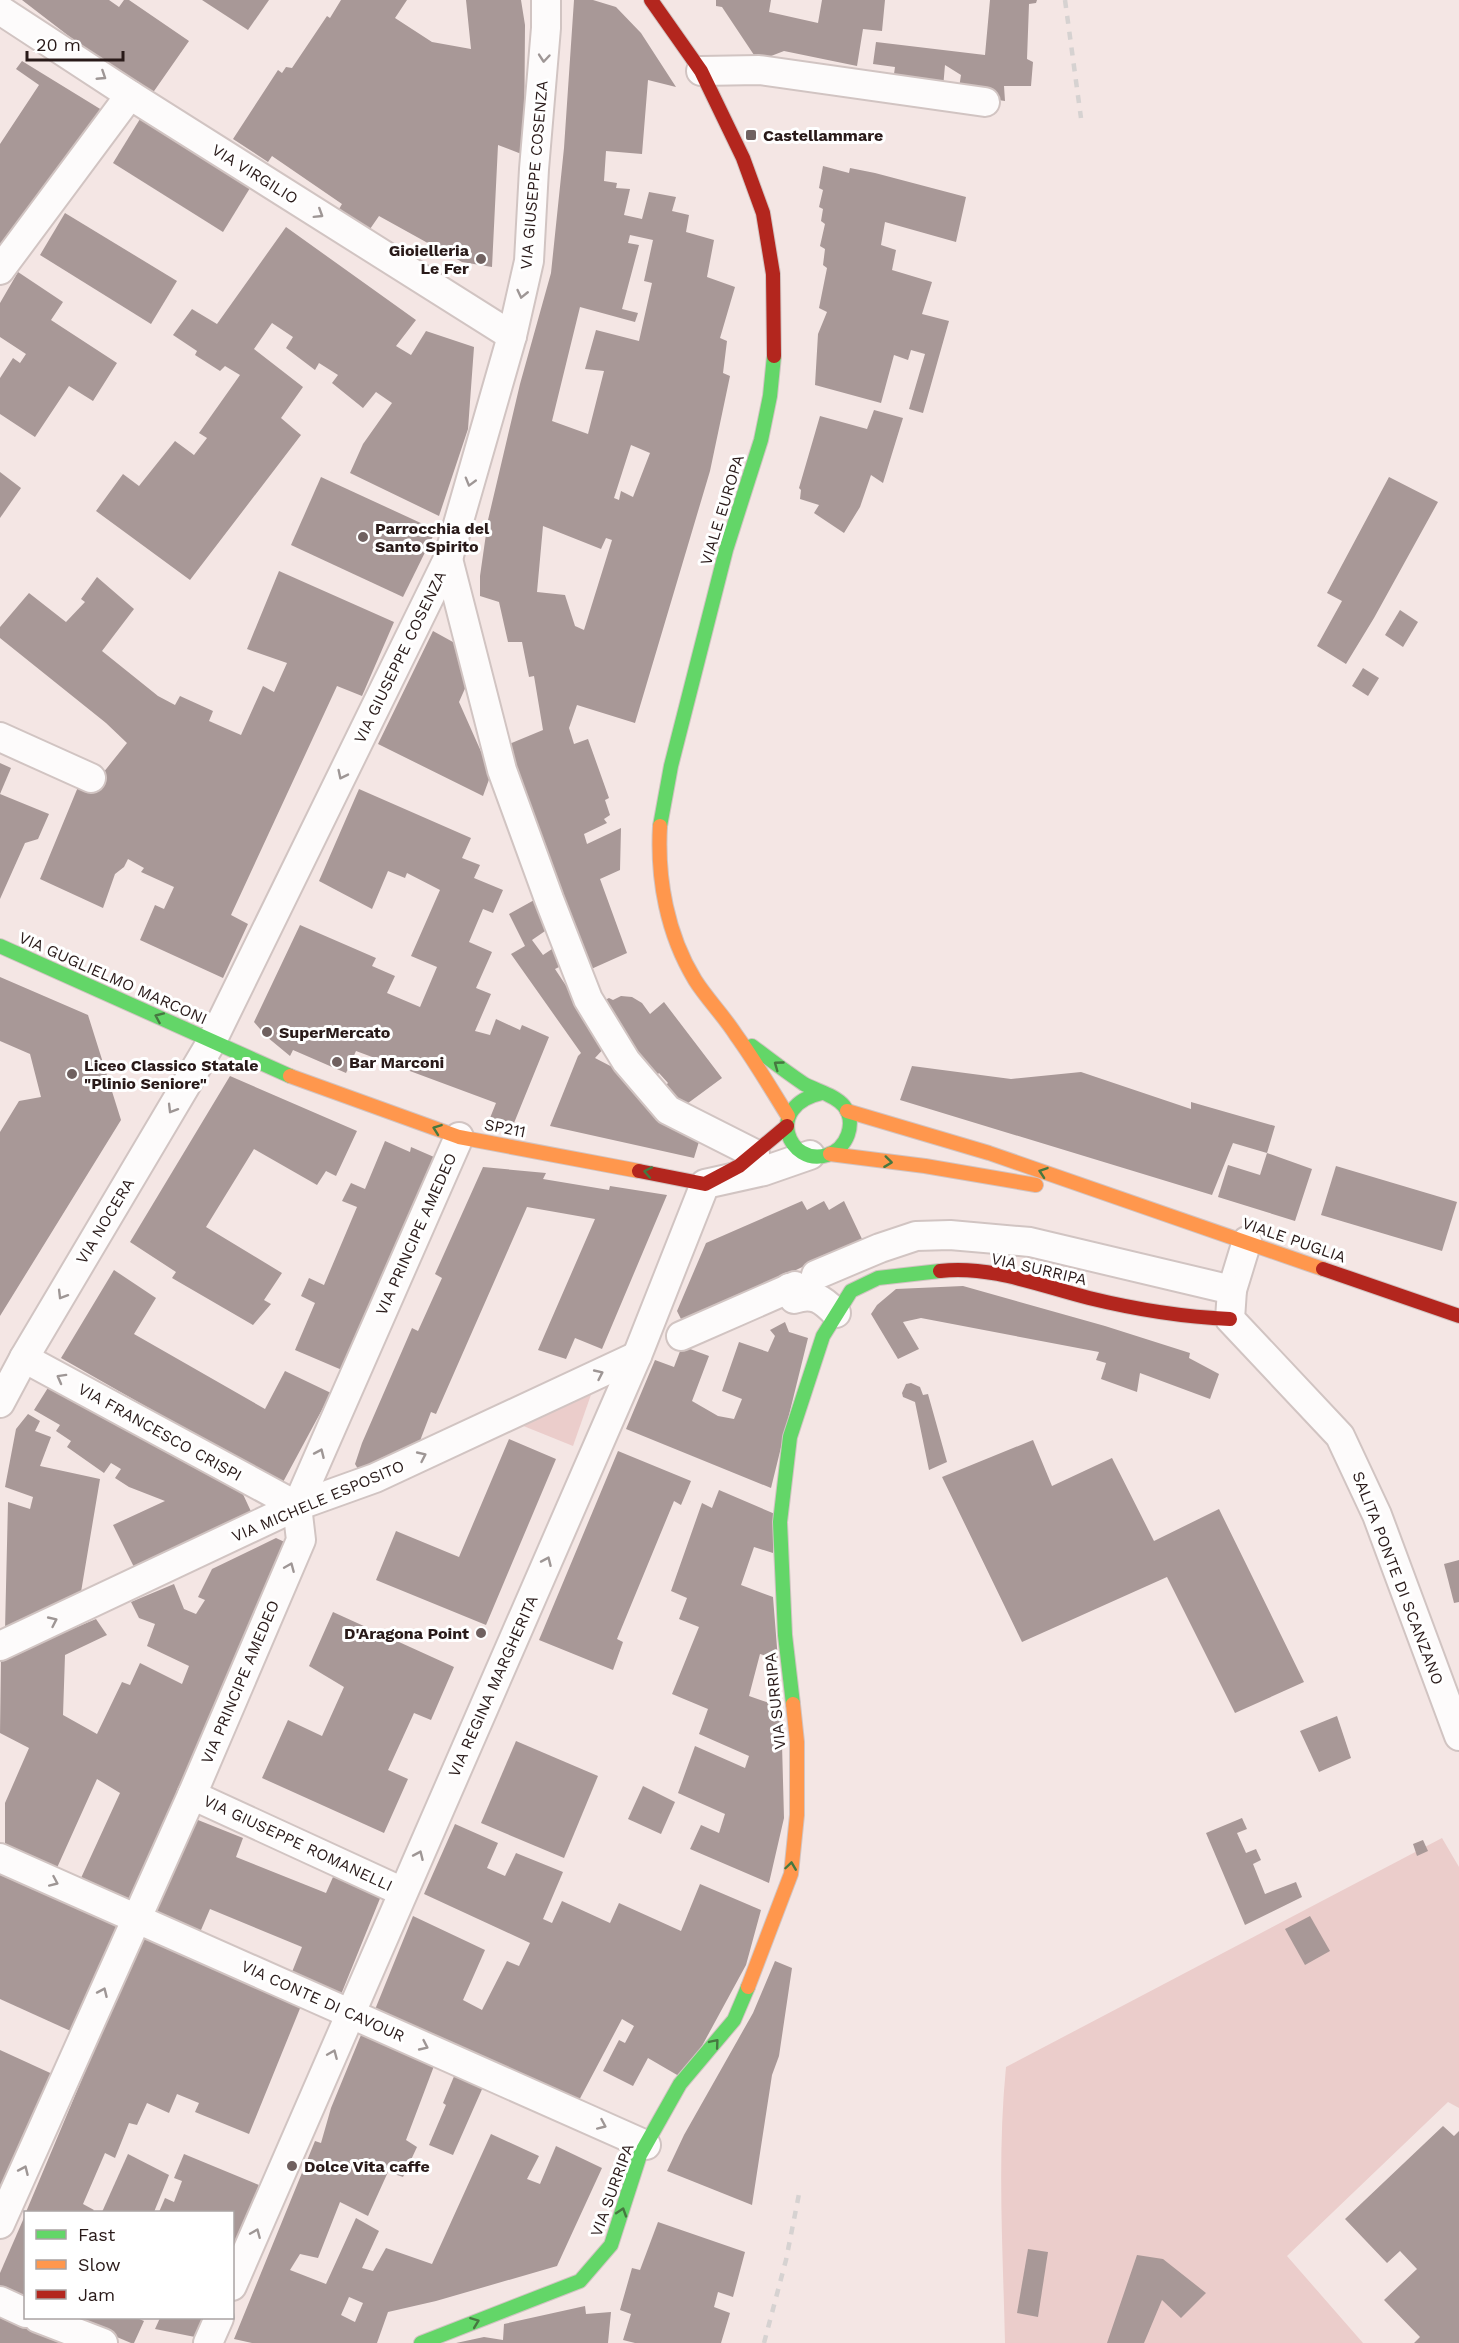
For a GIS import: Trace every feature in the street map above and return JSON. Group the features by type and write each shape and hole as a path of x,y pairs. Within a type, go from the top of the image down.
{"street":[{"name":"VIA GIUSEPPE COSENZA","path":"212,1041 448,559 512,336 529,261 546,28 546,0"},
{"name":"VIALE EUROPA","path":"651,0 701,71 742,158 763,213 773,274 774,353 770,396 762,440 726,550 671,766 660,818 658,858 665,904 676,941 695,980 736,1034"},
{"name":"VIA VIRGILIO","path":"0,10 130,95 512,336"},
{"path":"701,71 759,70 985,102"},
{"path":"0,270 130,95"},
{"path":"448,559 502,770 588,999 626,1061 668,1110 755,1154"},
{"path":"0,737 91,778"},
{"name":"VIA GUGLIELMO MARCONI","path":"0,946 212,1041"},
{"path":"736,1034 787,1121 793,1144 801,1151 820,1155"},
{"name":"VIALE PUGLIA","path":"736,1034 794,1077 841,1102 847,1111 989,1153 1459,1316"},
{"name":"SP211","path":"212,1041 278,1072 459,1137 705,1184"},
{"name":"VIA NOCERA","path":"0,1403 24,1358 212,1041"},
{"path":"705,1184 739,1166 755,1154 787,1121 793,1106 801,1098 822,1093"},
{"path":"705,1184 764,1171 839,1149 849,1131 850,1121 847,1111"},
{"name":"VIA PRINCIPE AMEDEO","path":"0,2224 192,1795 301,1540 297,1506 459,1137"},
{"name":"VIALE PUGLIA","path":"820,1155 925,1166 1118,1198"},
{"name":"VIA REGINA MARGHERITA","path":"234,2281 637,1356 705,1184"},
{"path":"681,1336 880,1248 916,1236 950,1235 1030,1242 1232,1290"},
{"path":"1230,1318 1232,1290 1247,1241"},
{"name":"VIA SURRIPA","path":"421,2343 580,2281 611,2245 640,2155 680,2085 734,2020 763,1952 791,1874 797,1815 797,1742 785,1635 780,1522 790,1437 822,1336 851,1291 879,1278 957,1269 1021,1279 1089,1298 1209,1318 1230,1318"},
{"path":"800,1283 794,1299 814,1296 823,1300 836,1313"},
{"name":"SALITA PONTE DI SCANZANO","path":"1230,1318 1340,1436 1377,1515 1459,1736"},
{"name":"VIA MICHELE ESPOSITO","path":"0,1646 297,1506 375,1478 637,1356"},
{"name":"VIA FRANCESCO CRISPI","path":"24,1358 297,1506"},
{"name":"VIA GIUSEPPE ROMANELLI","path":"192,1795 403,1892"},
{"name":"VIA CONTE DI CAVOUR","path":"0,1858 646,2145"},
{"path":"0,2301 24,2312"},
{"path":"41,2319 103,2343"},
{"path":"208,2343 219,2319"}],"shaded area":[{"path":"593,1389 573,1446 521,1425"},
{"path":"1442,1838 1459,1867 1459,2108 1448,2102 1287,2256 1363,2343 1005,2343 1001,2170 1006,2067"}],"building":[{"path":"22,0 109,0 119,7 124,0 129,0 189,41 152,94 87,50"},
{"path":"202,0 269,0 248,30"},
{"path":"341,0 407,0 395,18 432,42 471,49 466,0 521,0 525,25 524,155 498,145 492,267 462,262 379,216 370,229 339,209 342,204 272,156 268,162 233,139 278,70 282,73 286,67 292,68 327,16 330,18"},
{"path":"574,0 593,0 616,7 641,33 676,87 648,80 642,154 606,151 604,181 617,183 616,188 630,189 624,215 642,219 649,192 676,197 672,211 689,215 686,232 714,240 707,277 735,287 720,338 727,341 723,373 730,376 710,471 635,723 577,705 569,728 574,744 588,739 609,798 605,800 610,815 604,819 607,823 584,834 587,844 621,828 620,870 600,879 627,953 589,970 507,745 543,730 534,676 529,677 522,642 508,642 499,602 480,596 480,576 488,520 520,384 551,273 564,148","holes":["630,235 653,240 644,281 652,283 639,341 596,330 585,369 604,371 588,434 552,421 580,307 635,322 638,313 622,309 639,245 628,243","631,445 650,453 633,497 621,491 619,500 614,498","543,526 601,549 606,538 612,540 584,630 575,626 565,595 537,592"]},
{"path":"716,0 771,0 769,12 818,23 822,0 885,0 882,31 863,29 857,66 784,51 758,61 722,7 716,6"},
{"path":"990,0 1037,0 1036,3 1029,4 1027,59 1033,62 1031,86 1004,86 1005,101 958,94 961,75 945,65 943,88 893,81 895,67 873,64 876,42 985,55"},
{"path":"22,61 110,115 0,254 0,144 39,85 16,69"},
{"path":"140,119 250,188 223,232 113,163"},
{"path":"823,166 849,173 850,168 875,173 966,197 956,242 885,222 881,245 896,250 892,270 932,282 922,314 949,321 923,413 909,409 925,354 911,350 908,360 894,355 881,403 815,385 818,334 827,312 819,308 827,268 823,265 825,249 820,246 825,224 821,221 823,209 819,207 823,190 819,188"},
{"path":"65,213 177,281 151,324 40,255"},
{"path":"286,227 416,320 396,346 411,355 426,331 474,347 468,429 439,516 350,473 363,444 392,403 376,392 363,408 332,383 338,375 319,363 315,370 286,348 293,337 272,323 254,349 303,387 281,418 301,435 190,580 96,511 123,474 139,486 175,441 194,455 207,438 199,433 240,375 225,366 220,371 195,355 197,351 173,335 192,309 217,324"},
{"path":"18,272 63,302 51,320 117,363 93,401 69,386 35,437 0,414 0,378 13,358 20,363 26,354 0,337 0,303"},
{"path":"874,410 903,418 883,483 871,475 860,507 844,533 814,513 819,505 800,499 801,490 799,488 820,416 867,429"},
{"path":"0,472 21,488 0,518"},
{"name":"Parrocchia del Santo Spirito","path":"321,477 436,530 403,597 291,545"},
{"path":"1389,477 1438,502 1346,664 1317,646 1342,601 1327,593"},
{"path":"279,571 394,622 362,696 337,686 231,915 248,924 223,978 140,940 155,905 164,909 174,887 141,872 144,868 128,859 124,867 115,874 103,908 40,879 78,787 87,793 127,743 106,723 0,638 0,627 29,593 66,622 85,602 81,599 97,577 134,609 102,651 158,696 175,705 180,696 213,711 209,721 241,735 263,686 274,692 287,663 247,649"},
{"path":"1400,610 1418,622 1403,647 1385,635"},
{"path":"433,631 462,647 467,684 459,702 491,774 483,796 378,744"},
{"path":"1363,668 1379,678 1368,696 1352,686"},
{"path":"0,763 11,768 0,794"},
{"path":"359,789 471,838 462,858 480,865 474,878 503,890 493,913 483,909 469,942 492,952 476,988 491,994 475,1031 490,1035 496,1019 520,1030 522,1025 549,1037 514,1123 490,1118 496,1103 356,1051 346,1073 293,1050 290,1056 267,1037 254,1022 300,925 376,958 372,966 395,976 387,993 420,1007 437,967 411,956 440,890 407,873 405,878 388,871 372,909 319,881"},
{"path":"0,794 49,814 38,839 25,843 0,899"},
{"path":"536,899 548,929 532,940 543,955 558,945 565,964 555,969 606,1046 595,1058 618,1070 701,1135 694,1158 550,1126 581,1053 511,954 525,946 509,914"},
{"path":"0,977 88,1015 121,1120 0,1316 0,1132 19,1101 41,1097 30,1054 0,1041"},
{"path":"621,996 632,997 642,1003 650,1014 664,1002 722,1078 680,1109 661,1090 668,1083 659,1073 651,1081 603,1001"},
{"path":"912,1066 1011,1079 1081,1072 1191,1109 1191,1102 1275,1126 1267,1153 1233,1143 1212,1195 900,1100"},
{"path":"230,1076 357,1131 336,1176 326,1171 317,1185 254,1149 206,1227 282,1273 264,1300 271,1304 253,1325 172,1278 176,1272 130,1242"},
{"path":"385,1141 410,1152 411,1147 434,1157 342,1370 295,1350 315,1303 301,1296 309,1278 324,1285 357,1207 342,1201 351,1183 365,1189"},
{"path":"1267,1153 1312,1169 1295,1221 1218,1197 1228,1165 1260,1175"},
{"path":"1336,1166 1457,1202 1442,1251 1321,1215"},
{"path":"483,1167 546,1173 543,1179 609,1190 610,1186 667,1195 602,1349 575,1338 566,1359 538,1350 595,1219 527,1207 436,1414 431,1412 418,1446 358,1469 355,1464 362,1443 412,1328 418,1331 442,1278 435,1274"},
{"path":"802,1201 807,1210 824,1201 829,1210 844,1201 862,1239 683,1323 677,1311 706,1243"},
{"path":"114,1270 156,1298 134,1334 265,1409 285,1371 331,1393 282,1484 61,1358"},
{"path":"963,1286 1105,1326 1190,1353 1189,1358 1219,1374 1210,1399 1140,1373 1137,1392 1101,1379 1106,1363 1096,1360 1099,1352 921,1318 903,1322 919,1349 898,1359 871,1314 877,1305 896,1289"},
{"path":"785,1322 789,1332 808,1338 771,1488 626,1429 655,1360 674,1367 682,1346 709,1356 692,1401 718,1416 734,1419 742,1399 722,1391 739,1342 768,1352 775,1336 770,1330"},
{"path":"51,1383 241,1490 255,1520 136,1571 113,1525 165,1501 129,1487 115,1478 121,1469 111,1463 104,1473 67,1447 71,1441 56,1431 60,1425 34,1410"},
{"path":"911,1383 920,1387 923,1395 928,1394 947,1462 929,1470 915,1402 903,1397 902,1393 906,1384"},
{"path":"28,1414 40,1421 35,1431 51,1437 40,1466 100,1479 80,1598 5,1630 8,1502 30,1509 33,1497 5,1487 16,1429"},
{"path":"509,1439 556,1459 486,1625 376,1580 396,1531 459,1557"},
{"path":"1033,1440 1052,1486 1112,1458 1154,1541 1219,1509 1304,1682 1235,1713 1167,1577 1022,1642 942,1477"},
{"path":"618,1451 691,1481 681,1505 674,1501 617,1639 623,1642 613,1670 539,1640"},
{"path":"719,1490 775,1514 773,1553 754,1547 741,1585 773,1597 778,1660 760,1654 749,1696 781,1707 784,1818 769,1883 690,1849 701,1825 719,1833 725,1814 678,1793 695,1746 745,1768 749,1756 699,1734 708,1709 672,1694 699,1627 679,1619 687,1598 671,1591 702,1503 712,1508"},
{"path":"276,1538 291,1545 131,1900 81,1878 120,1793 97,1779 56,1870 5,1847 5,1803 29,1748 0,1733 1,1659 96,1619 107,1635 65,1655 63,1715 97,1734 122,1682 130,1685 140,1663 182,1684 189,1666 147,1646 155,1624 139,1618 131,1602 174,1584 184,1609 196,1614 205,1600 198,1597 212,1569"},
{"path":"1459,1560 1459,1602 1454,1603 1444,1564"},
{"path":"333,1612 454,1667 431,1720 414,1713 388,1770 408,1779 384,1833 262,1778 288,1720 322,1736 344,1687 309,1666"},
{"path":"1337,1716 1351,1758 1319,1772 1300,1731"},
{"path":"516,1741 598,1776 564,1858 481,1823"},
{"path":"643,1786 675,1802 661,1834 628,1819"},
{"path":"193,1818 243,1838 236,1857 326,1893 333,1877 381,1896 340,1997 290,1977 302,1947 210,1909 198,1937 152,1918"},
{"path":"1242,1818 1247,1829 1237,1833 1246,1853 1256,1849 1261,1860 1253,1864 1265,1894 1296,1882 1302,1897 1245,1925 1206,1833"},
{"path":"455,1824 498,1843 487,1868 505,1876 516,1853 563,1872 543,1919 552,1923 562,1901 610,1923 619,1903 681,1931 700,1884 761,1910 746,1965 684,2079 648,2058 633,2086 603,2071 619,2040 625,2043 634,2026 622,2019 576,2106 374,2012 413,1916 485,1950 463,2000 482,2010 507,1961 519,1966 530,1943 424,1894"},
{"path":"1423,1840 1428,1851 1417,1856 1413,1844"},
{"path":"0,1866 125,1923 75,2033 0,1999"},
{"path":"1310,1916 1330,1951 1305,1965 1285,1929"},
{"path":"143,1934 301,2006 249,2134 195,2112 199,2103 177,2094 169,2113 147,2103 137,2125 129,2123 115,2158 105,2153 83,2204 93,2211 26,2211"},
{"path":"775,1961 792,1968 779,2056 772,2075 752,2205 667,2171 684,2135 753,2013"},
{"path":"361,2035 434,2066 406,2140 417,2147 403,2177 388,2172 368,2216 340,2202 318,2258 300,2254 290,2270 326,2284 356,2218 379,2231 362,2268 373,2271 386,2248 432,2264 491,2134 539,2156 527,2179 540,2184 556,2146 602,2168 557,2266 436,2301 388,2312 377,2343 252,2343 234,2339 315,2141 321,2143 331,2108","holes":["349,2297 363,2303 355,2322 341,2315"]},
{"path":"0,2050 59,2077 0,2214"},
{"path":"455,2074 483,2087 453,2155 429,2145 446,2105 443,2103"},
{"path":"1443,2126 1454,2136 1459,2131 1459,2343 1414,2343 1420,2337 1384,2300 1417,2269 1400,2251 1387,2263 1345,2219"},
{"path":"128,2154 169,2175 154,2211 102,2211"},
{"path":"184,2154 259,2185 234,2247 234,2211 159,2211 165,2198 174,2202 182,2181 174,2178"},
{"path":"24,2218 24,2296 0,2286 0,2273"},
{"path":"658,2222 745,2252 733,2297 718,2292 714,2307 730,2313 721,2343 635,2343 623,2340 631,2314 620,2310 632,2268 640,2270"},
{"path":"1028,2249 1048,2252 1038,2317 1017,2313"},
{"path":"1137,2255 1163,2259 1206,2293 1181,2318 1162,2300 1144,2343 1107,2343"},
{"path":"585,2306 586,2314 611,2312 608,2343 456,2343 484,2337 503,2340 504,2324"},
{"path":"0,2313 74,2343 0,2343"},
{"path":"74,2319 139,2319 144,2321 134,2343"},
{"path":"160,2319 204,2319 195,2337 155,2329"}],"railway":[{"path":"1065,0 1081,118"},
{"path":"764,2343 786,2260 799,2194"}],"traffic: fast":[{"path":"660,826 671,766 726,550 761,440 770,396 774,356"},
{"path":"0,946 290,1076"},
{"path":"752,1046 804,1084 836,1099 848,1113 850,1127 845,1141 834,1152 813,1156 802,1152 793,1144 788,1133 788,1121 793,1110 804,1100 822,1093"},
{"path":"793,1704 785,1635 780,1522 790,1437 823,1336 851,1291 878,1278 940,1271"},
{"path":"421,2343 580,2281 611,2245 640,2155 680,2084 734,2020 748,1987"}],"traffic: slow":[{"path":"660,826 662,886 677,944 695,980 750,1055 788,1116"},
{"path":"290,1076 459,1137 639,1171"},
{"path":"847,1111 989,1153 1323,1269"},
{"path":"830,1154 925,1166 1036,1185"},
{"path":"748,1987 791,1874 797,1815 797,1742 793,1704"}],"traffic: jam":[{"path":"651,0 701,71 743,158 763,213 773,274 774,356"},
{"path":"639,1171 705,1184 739,1166 787,1126"},
{"path":"1323,1269 1459,1316"},
{"path":"940,1271 978,1271 1123,1306 1230,1319"}],"place":[{"name":"Castellammare","path":"751,135"},
{"name":"Gioielleria Le Fer","path":"481,259"},
{"name":"Parrocchia del Santo Spirito","path":"363,537"},
{"name":"SuperMercato","path":"267,1032"},
{"name":"Bar Marconi","path":"337,1062"},
{"name":"Liceo Classico Statale \"Plinio Seniore\"","path":"72,1074"},
{"name":"D'Aragona Point","path":"481,1633"},
{"name":"Dolce Vita caffe","path":"292,2166"}]}
